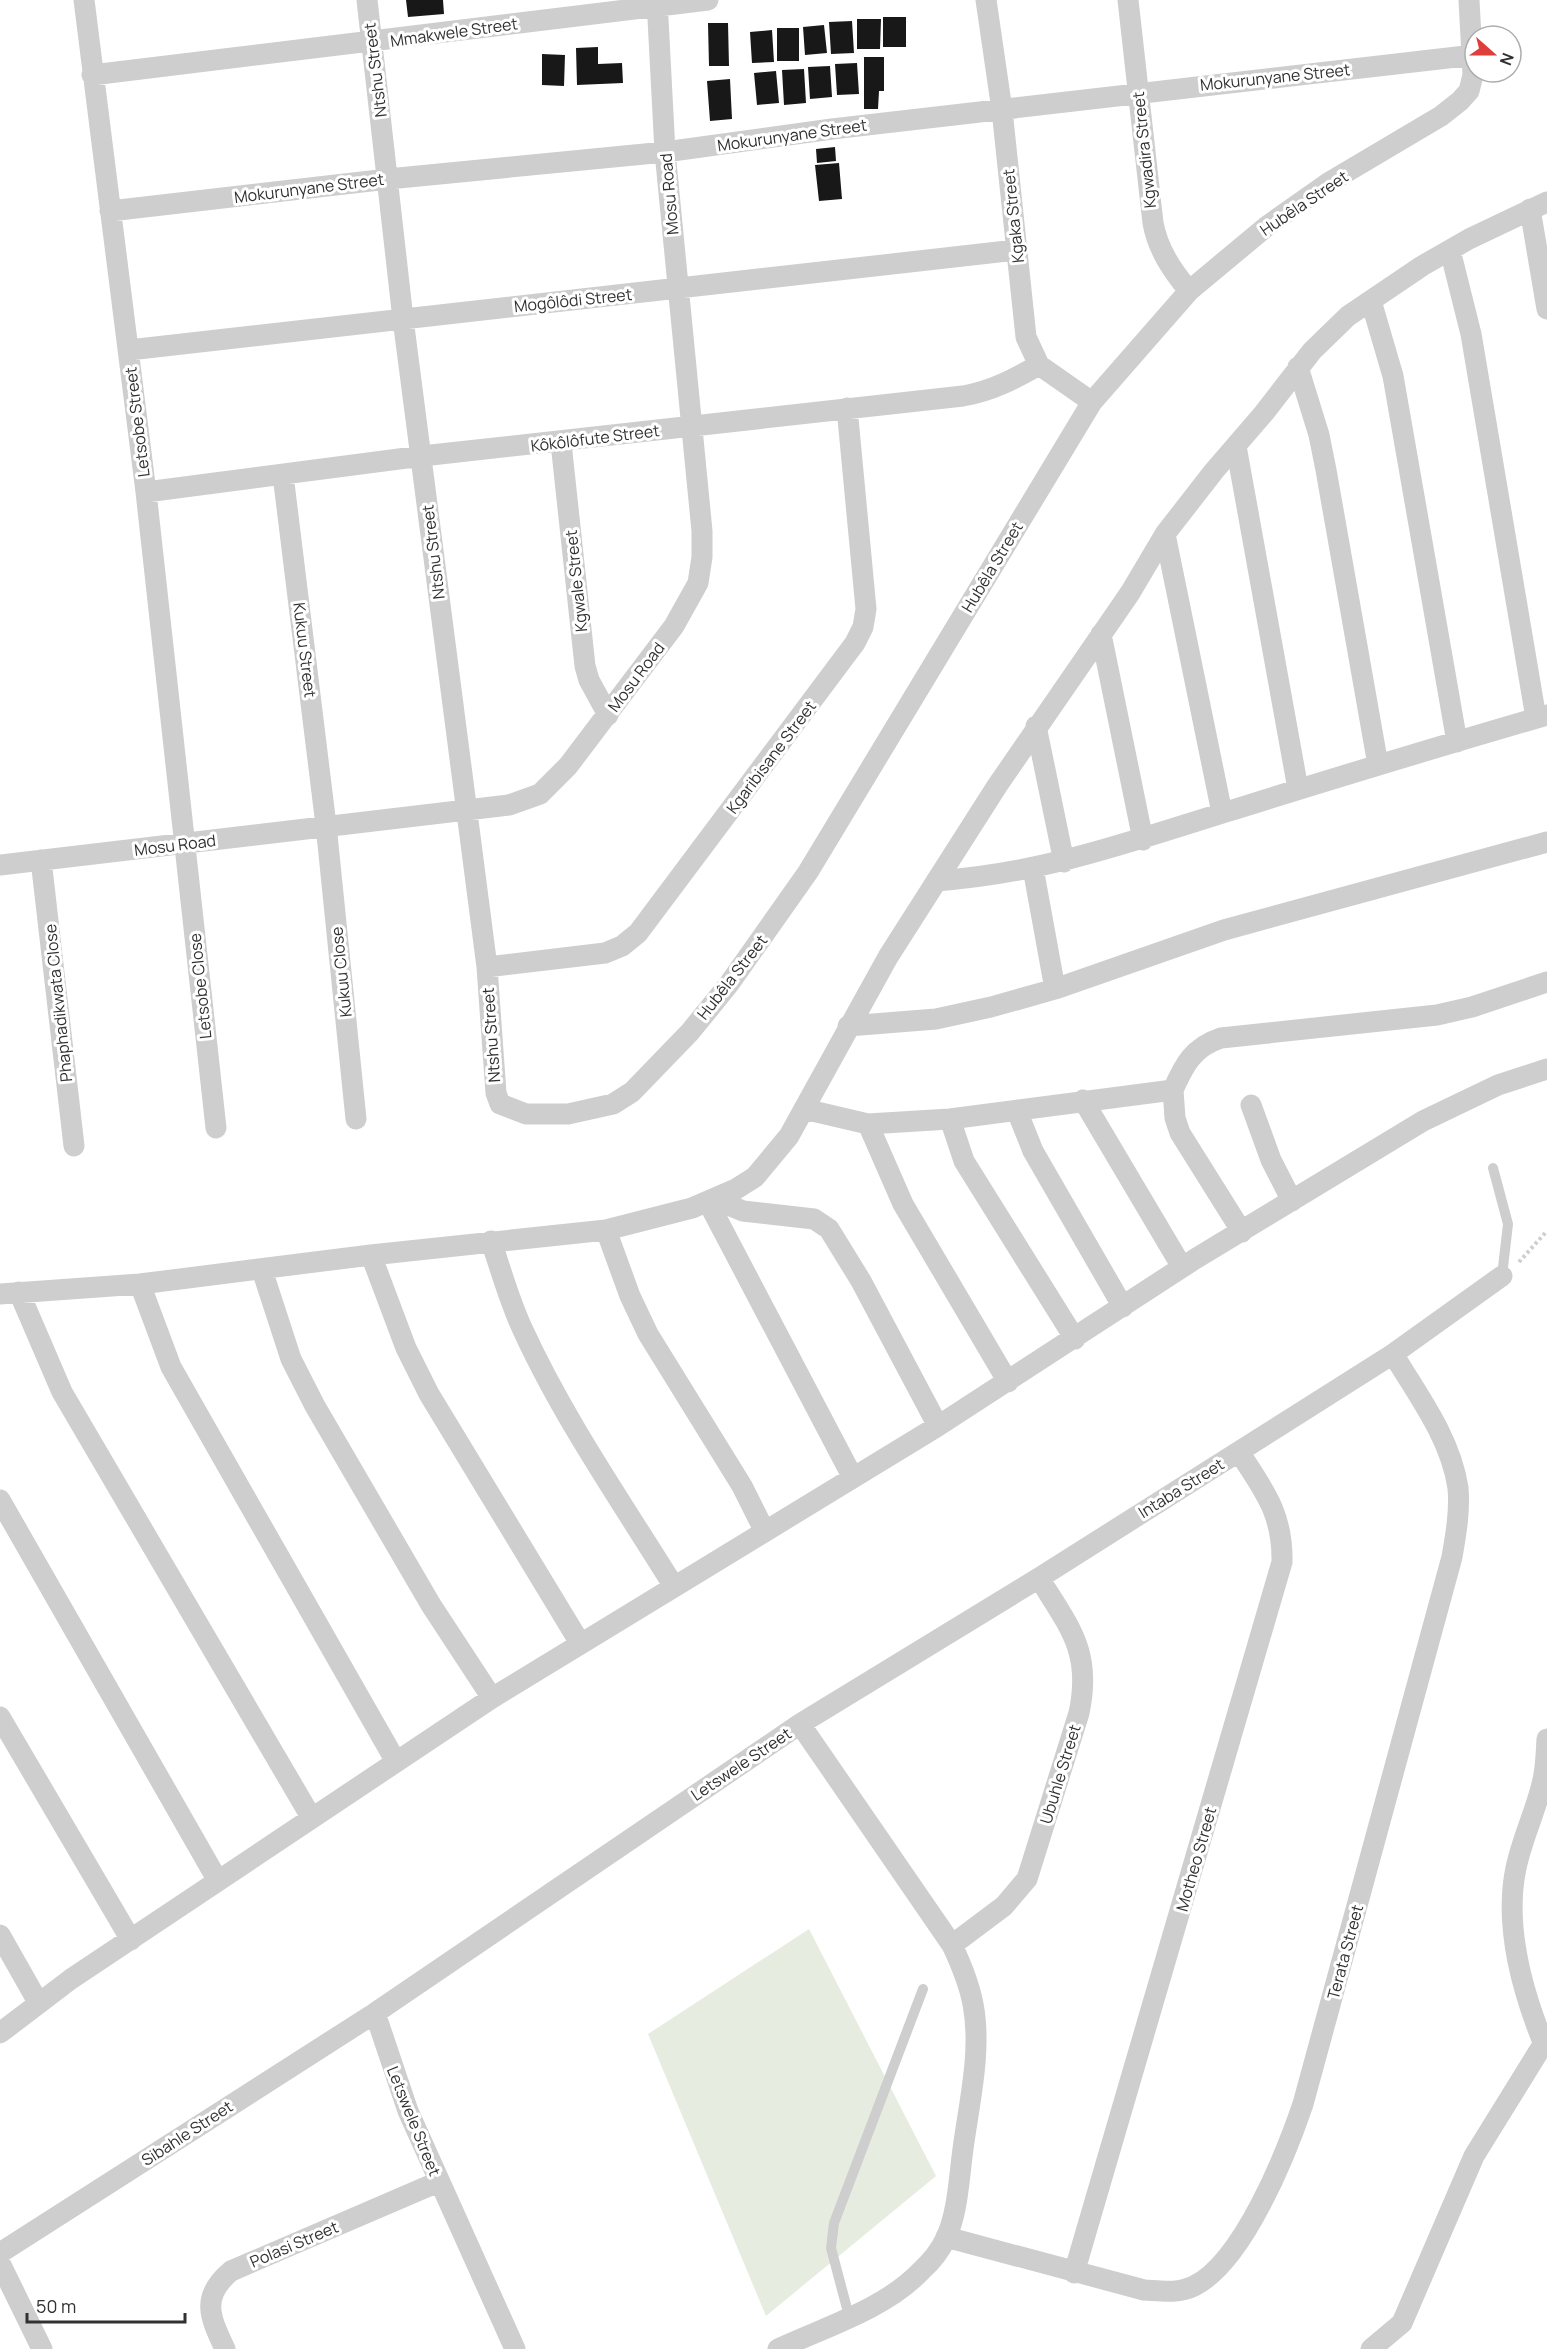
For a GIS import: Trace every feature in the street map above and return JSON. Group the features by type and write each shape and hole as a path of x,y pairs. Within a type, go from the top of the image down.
{"street":[{"name":"Letsobe Street","path":"84,0 146,492 184,844"},
{"name":"Ntshu Street","path":"367,0 403,319 465,812 487,967 494,1078 500,1104"},
{"name":"Mmakwele Street","path":"92,75 373,43 657,2 708,0"},
{"name":"Kgaka Street","path":"986,0 1002,110 1026,337 1039,365"},
{"name":"Kgwadira Street","path":"1128,0 1148,197 1155,236 1173,272 1189,291"},
{"name":"Hubêla Street","path":"1469,0 1471,24"},
{"name":"Mosu Road","path":"0,864 184,844 326,825 465,812 509,805 540,794 568,766 608,715 674,626 698,583 702,556 693,427 665,152 657,2"},
{"name":"Mokurunyane Street","path":"111,211 388,179 665,152 1138,92 1463,56"},
{"name":"Hubêla Street","path":"500,1104 526,1114 544,1115 568,1114 613,1104 632,1092 697,1024 743,966 808,872 1092,402 1189,291 1267,226 1328,183 1441,116 1460,101 1469,91 1470,84"},
{"path":"311,1818 62,1392 9,1293 140,1284 491,1241 606,1230 665,1217 711,1200 755,1177 789,1136 848,1026 936,881 1036,726 1101,634 1165,534 1298,367 1328,334 1371,301 1450,250 1538,205 1547,309"},
{"name":"Mogôlôdi Street","path":"129,350 1016,250"},
{"path":"936,881 1064,862 1143,840 1299,789 1542,717 1474,354 1450,250"},
{"path":"1371,301 1395,387 1457,742"},
{"path":"1039,365 1092,402"},
{"name":"Kôkôlôfute Street","path":"146,492 422,456 985,392 1039,365"},
{"path":"1298,367 1319,435 1378,765"},
{"name":"Kgaribisane Street","path":"487,967 604,953 622,946 638,933 855,643 863,627 866,609 847,408"},
{"name":"Kgwale Street","path":"561,442 585,666 589,680 608,715"},
{"path":"1236,446 1299,789"},
{"name":"Kukuu Street","path":"283,475 326,825"},
{"path":"1165,534 1222,813"},
{"path":"1101,634 1143,840"},
{"path":"1036,726 1064,862"},
{"name":"Kukuu Close","path":"326,825 356,1119"},
{"path":"848,1026 936,1019 1054,988 1224,930 1547,842"},
{"name":"Letsobe Close","path":"184,844 216,1128"},
{"name":"Phaphadikwata Close","path":"41,860 74,1146"},
{"path":"1033,868 1054,988"},
{"path":"1242,1232 1180,1133 1175,1118 1173,1090 1188,1060 1196,1050 1221,1038 1437,1015 1472,1007 1547,982"},
{"path":"0,2033 38,2002 395,1760 673,1585 938,1426 1075,1339 1182,1267 1423,1121 1498,1085 1547,1069"},
{"path":"804,1109 868,1125 950,1119 1173,1090"},
{"path":"1083,1100 1182,1267"},
{"path":"1251,1105 1271,1160 1292,1201"},
{"path":"1017,1111 1037,1159 1123,1307"},
{"path":"950,1119 964,1161 1075,1339"},
{"path":"868,1125 903,1204 1008,1382"},
{"path":"711,1200 743,1211 814,1219 829,1229 861,1281 938,1426"},
{"path":"711,1200 852,1476"},
{"path":"606,1230 630,1296 648,1334 736,1477 764,1530"},
{"path":"491,1241 521,1326 541,1367 566,1413 673,1585"},
{"path":"371,1255 406,1348 429,1394 580,1643"},
{"path":"262,1270 291,1359 315,1406 431,1605 492,1698"},
{"name":"Intaba Street","path":"800,1724 1039,1578 1393,1354 1502,1276"},
{"path":"140,1284 171,1367 395,1760"},
{"name":"Terata Street","path":"946,2237 1144,2290 1172,2292 1194,2286 1228,2255 1266,2197 1286,2155 1303,2104 1452,1557 1458,1520 1458,1487 1450,1456 1436,1424 1393,1354"},
{"name":"Motheo Street","path":"1074,2272 1282,1562 1283,1536 1277,1516 1268,1496 1239,1452"},
{"path":"0,1500 218,1881"},
{"name":"Ubuhle Street","path":"952,1945 1004,1906 1027,1879 1079,1713 1084,1686 1083,1664 1078,1646 1039,1578"},
{"path":"0,1717 131,1940"},
{"name":"Letswele Street","path":"515,2349 408,2111 375,2013 800,1724 952,1945 965,1974 974,2006 975,2036 973,2073 958,2187 946,2237 937,2253 920,2273 902,2287 849,2316 778,2349"},
{"path":"1371,2349 1402,2323 1474,2156 1545,2040 1527,2001 1518,1956 1514,1896 1516,1869 1523,1840 1543,1782 1547,1739"},
{"path":"0,1935 38,2002"},
{"name":"Sibahle Street","path":"0,2253 375,2013"},
{"name":"Polasi Street","path":"225,2349 213,2321 210,2302 220,2280 231,2271 438,2182"},
{"path":"0,2263 42,2349"}],"lane":[{"path":"1493,1168 1508,1224 1502,1276"},
{"path":"849,2316 831,2247 834,2223 923,1989"}],"path":[{"path":"1502,1276 1547,1231"}],"shaded area":[{"path":"809,1929 936,2176 766,2316 648,2034"}],"building":[{"path":"406,0 443,0 444,14 408,17"},
{"path":"883,17 906,17 906,47 883,47"},
{"path":"857,19 881,19 880,49 857,49"},
{"path":"852,21 854,53 831,54 829,22"},
{"path":"708,23 728,23 729,66 709,66"},
{"path":"824,25 827,53 805,55 803,27"},
{"path":"777,28 799,28 799,61 777,61"},
{"path":"772,30 774,62 752,63 750,32"},
{"path":"598,47 598,64 622,63 623,83 577,85 576,48"},
{"path":"542,54 565,55 564,86 542,85"},
{"path":"864,57 884,57 884,91 879,91 878,109 864,109"},
{"path":"857,63 859,94 837,95 835,64"},
{"path":"830,66 832,97 810,99 808,67"},
{"path":"804,69 806,103 784,105 782,70"},
{"path":"776,71 779,103 757,105 754,73"},
{"path":"730,79 732,119 710,121 707,81"},
{"path":"835,147 836,161 817,163 816,149"},
{"path":"839,163 842,199 819,201 815,165"}]}
